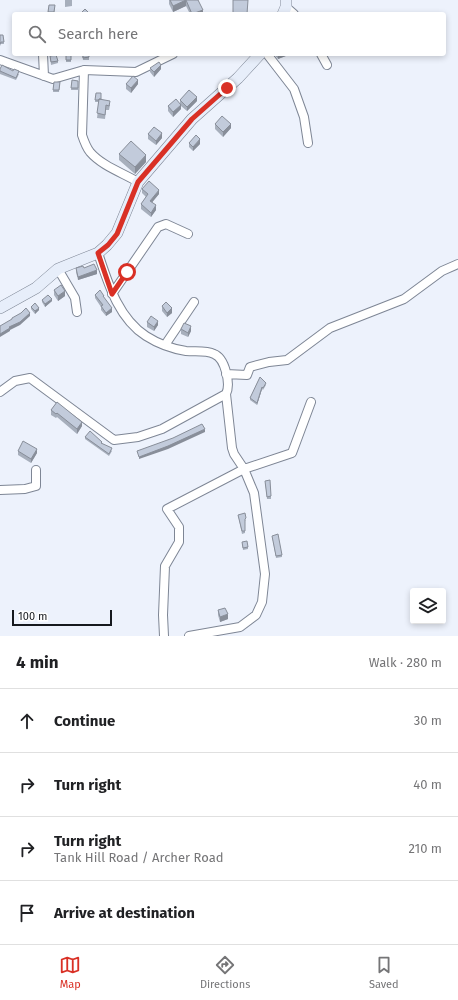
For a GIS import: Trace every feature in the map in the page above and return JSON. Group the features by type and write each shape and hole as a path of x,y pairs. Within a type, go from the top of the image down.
{"street":[{"path":"43,56 44,76"},
{"path":"0,60 53,79 84,70 136,72 169,56"},
{"path":"0,308 36,288 58,269 98,253 108,245 117,234 138,182 192,119 238,78 258,56"},
{"path":"269,56 294,89 304,117 308,143"},
{"path":"322,56 327,65"},
{"path":"84,70 82,135 84,143 89,152 100,161 138,182"},
{"path":"112,294 158,227 166,224 188,234"},
{"path":"98,253 112,294 130,321 146,336 165,345 185,351 215,354 221,360 229,381 226,394 232,448 234,454 244,469 254,493 265,574 262,602 256,615 240,627 188,636"},
{"path":"226,374 247,375 250,367 269,362 287,360 330,328 404,299 442,271 458,264"},
{"path":"58,269 75,298 77,312"},
{"path":"165,345 194,302"},
{"path":"0,392 15,381 30,378 114,440 138,437 162,429 226,394"},
{"path":"164,636 163,615 165,566 179,542 179,527 167,509 244,469 292,453 311,402"},
{"path":"0,490 25,489 36,486 36,470"}],"building":[{"path":"170,0 186,0 173,6"},
{"path":"186,0 198,0 203,10 191,12"},
{"path":"233,0 248,0 247,12 233,12"},
{"path":"49,5 55,5 54,12 48,12"},
{"path":"0,35 3,35 4,42 1,42 0,44"},
{"path":"50,56 56,56 58,61 51,62"},
{"path":"66,56 71,56 71,60 66,60"},
{"path":"159,62 161,65 154,72 150,68"},
{"path":"2,65 13,71 14,69 19,71 16,78 0,71"},
{"path":"133,76 138,80 131,88 126,84"},
{"path":"72,80 78,81 78,88 71,88"},
{"path":"54,82 60,82 59,90 53,90"},
{"path":"189,90 197,97 187,107 180,100"},
{"path":"96,93 101,93 101,99 95,100"},
{"path":"99,99 110,101 109,106 106,105 105,115 97,113"},
{"path":"176,99 181,105 173,112 168,106"},
{"path":"222,116 231,124 223,132 215,124"},
{"path":"154,127 162,133 156,141 148,134"},
{"path":"196,135 200,139 193,147 189,143"},
{"path":"131,141 146,155 135,167 119,154"},
{"path":"149,181 159,190 150,201 156,205 151,213 141,204 148,194 142,189"},
{"path":"94,264 97,270 78,277 76,268 83,266 84,268"},
{"path":"61,285 65,291 58,296 54,290"},
{"path":"100,290 112,308 106,313 101,306 103,305 95,295"},
{"path":"48,295 52,299 45,304 42,300"},
{"path":"166,302 172,308 167,313 162,306"},
{"path":"35,303 39,308 35,311 31,307"},
{"path":"26,308 30,313 20,322 9,327 10,328 0,334 0,326 21,313"},
{"path":"151,316 158,321 154,327 147,322"},
{"path":"184,323 191,326 188,333 181,329"},
{"path":"260,377 266,383 263,388 262,387 257,403 250,398"},
{"path":"57,402 82,422 77,429 51,410"},
{"path":"202,424 205,429 139,457 137,451 173,438"},
{"path":"90,431 102,442 101,443 112,448 109,454 85,437"},
{"path":"23,441 37,449 31,459 18,451"},
{"path":"270,480 271,496 267,497 265,481"},
{"path":"245,513 245,531 242,531 238,515"},
{"path":"278,534 282,555 276,556 272,536"},
{"path":"247,541 248,547 243,548 242,542"},
{"path":"225,608 228,614 220,617 218,610"}],"route":[{"path":"127,272 112,294 98,253 108,245 117,234 138,182 192,119 227,88"}]}
